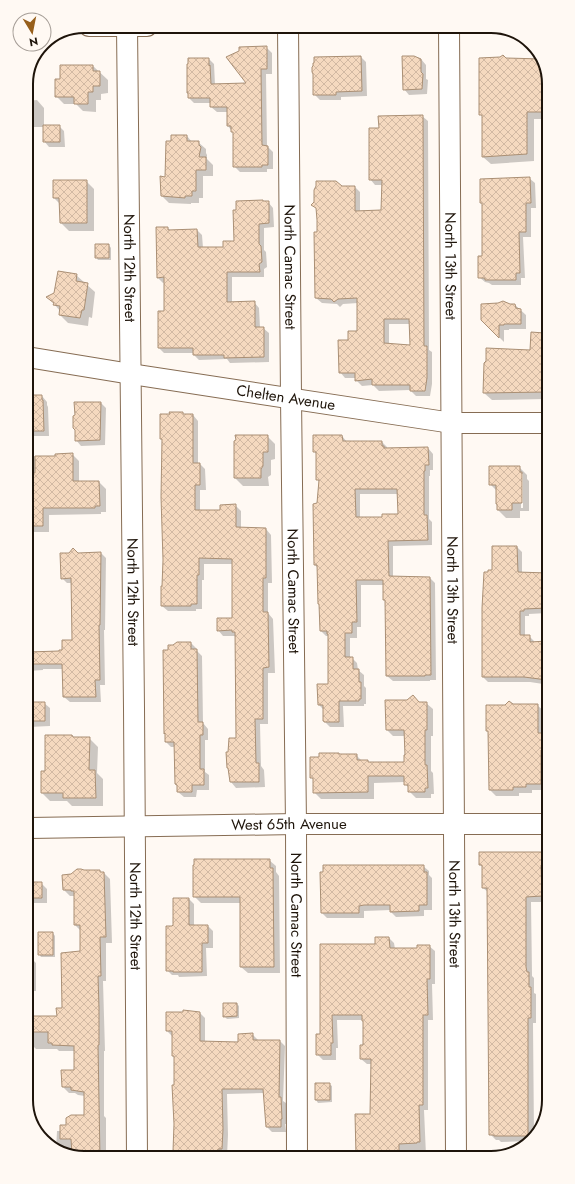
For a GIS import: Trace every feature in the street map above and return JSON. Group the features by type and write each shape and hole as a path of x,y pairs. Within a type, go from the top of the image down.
{"street":[{"name":"North 12th Street","path":"127,33 137,1151"},
{"name":"North Camac Street","path":"288,33 296,824 297,1151"},
{"name":"North 13th Street","path":"449,33 456,1151"},
{"name":"Chelten Avenue","path":"33,358 452,423 542,423"},
{"name":"West 65th Avenue","path":"33,828 296,824 542,824"}],"building":[{"path":"267,46 267,69 261,69 262,145 268,146 268,165 262,165 262,167 233,167 233,132 231,132 231,126 227,126 227,107 210,107 210,98 188,98 188,58 209,58 211,84 246,83 226,57 239,51 239,47"},
{"path":"503,55 506,58 535,59 541,74 542,112 527,112 527,154 482,157 482,115 479,115 479,58 500,57"},
{"path":"361,56 362,91 336,92 336,95 313,95 312,67 314,57"},
{"path":"402,56 414,56 421,59 421,72 423,74 422,89 403,90"},
{"path":"60,65 93,65 93,71 100,71 100,86 93,86 93,92 88,92 88,104 74,104 74,97 55,97 55,79 60,79"},
{"path":"423,115 424,346 427,346 427,378 425,391 410,391 410,385 372,385 372,379 355,381 355,373 339,373 338,340 348,340 348,331 357,331 357,298 338,299 334,302 331,299 315,298 314,232 317,232 317,220 316,208 311,205 314,202 316,181 336,181 342,186 355,186 355,211 381,210 382,180 369,180 369,128 379,128 378,116","holes":["384,319 409,319 410,345 384,343"]},
{"path":"43,125 60,125 60,142 43,142"},
{"path":"171,135 187,135 187,141 199,141 199,145 201,147 199,157 206,157 206,170 196,170 196,191 192,191 192,196 185,196 185,198 161,196 160,176 165,177 166,141 171,141"},
{"path":"530,177 531,203 526,203 526,232 519,232 520,273 516,273 516,280 485,280 485,278 478,278 478,256 482,256 482,203 480,203 480,179"},
{"path":"53,180 87,180 87,223 60,223 59,198 53,198"},
{"path":"236,201 269,201 269,223 259,224 259,244 261,246 262,262 259,264 260,272 227,272 227,302 255,301 255,327 264,327 264,357 224,358 224,355 193,355 193,348 158,348 158,311 164,311 164,277 157,278 156,227 168,227 168,230 197,229 198,247 223,247 223,241 234,241 233,210 236,210"},
{"path":"95,244 109,244 109,258 95,258"},
{"path":"58,271 77,274 76,281 88,283 84,310 82,310 80,318 59,315 60,306 53,305 54,303 46,297 54,293"},
{"path":"503,301 510,304 515,304 516,308 521,309 521,324 499,325 499,338 481,320 481,304 498,303"},
{"path":"531,332 542,333 542,392 483,393 486,348 530,350"},
{"path":"33,395 42,395 44,431 33,431"},
{"path":"74,402 101,402 100,440 75,441 75,430 73,428 73,416 75,415"},
{"path":"169,412 193,414 193,463 200,463 200,485 195,485 195,510 220,510 220,505 236,504 236,527 266,528 266,578 263,578 263,612 268,612 269,667 263,668 263,719 255,719 256,763 259,763 259,782 230,782 227,768 226,752 228,752 229,738 236,738 235,632 232,632 232,630 217,631 217,618 232,618 232,559 199,558 199,575 197,575 197,604 191,604 191,606 161,606 163,560 161,497 162,439 160,439 160,414 170,414"},
{"path":"235,435 268,435 268,452 263,452 261,478 234,478"},
{"path":"313,435 342,435 343,441 382,441 382,446 384,446 384,448 428,447 429,465 425,465 424,471 424,515 427,515 428,540 388,541 389,576 430,577 431,675 386,676 385,600 383,600 383,580 356,580 357,622 352,622 352,633 345,633 345,657 353,657 353,669 359,669 361,699 359,699 359,701 339,701 339,722 324,722 323,705 318,705 317,684 328,684 328,634 327,631 320,631 317,565 314,565 313,504 317,503 319,480 316,480 316,452 313,452","holes":["355,489 397,489 398,514 382,514 382,517 356,517"]},
{"path":"73,453 73,481 99,481 100,506 95,506 95,508 43,508 43,526 33,526 33,473 35,473 35,456 55,456 55,454"},
{"path":"489,466 520,466 520,472 522,472 522,503 512,503 512,510 497,510 496,485 489,485"},
{"path":"492,546 517,546 518,572 542,573 542,608 524,609 524,611 520,611 520,635 530,635 530,642 542,641 542,679 524,677 482,677 482,608 484,572 492,570"},
{"path":"73,548 78,553 101,552 99,625 100,680 95,680 96,697 63,697 62,664 33,664 33,652 59,651 62,650 62,640 72,640 71,578 61,579 60,553 69,553"},
{"path":"177,642 191,642 191,649 197,649 198,722 203,722 203,735 200,735 200,769 204,769 204,785 192,785 192,792 177,792 177,785 175,784 174,742 165,742 165,733 164,734 163,650 168,650 168,645 173,645"},
{"path":"413,695 419,702 427,702 425,765 427,765 428,788 425,788 425,792 408,792 408,785 404,785 404,776 368,776 368,792 313,793 313,778 310,778 310,757 319,757 319,753 357,754 357,760 368,760 368,762 404,762 404,730 386,730 385,700 407,700"},
{"path":"509,701 513,704 538,704 538,733 542,733 541,784 526,784 526,787 513,787 513,790 489,790 486,705 505,705"},
{"path":"33,702 45,702 45,721 33,721"},
{"path":"45,735 90,737 89,770 95,770 96,798 63,798 63,793 41,793 41,771 45,771"},
{"path":"479,852 542,852 542,896 526,897 526,967 527,972 529,972 529,987 531,987 531,1018 528,1018 528,1135 527,1136 489,1135 487,888 482,888 482,865 479,865"},
{"path":"194,859 270,859 270,868 273,868 274,967 240,967 240,897 193,897"},
{"path":"323,865 424,865 424,872 427,872 427,905 419,905 419,911 390,912 390,905 364,905 359,906 359,913 321,913 320,872 323,872"},
{"path":"77,869 100,870 100,872 104,872 106,937 100,937 101,976 98,976 100,1151 74,1150 72,1149 71,1139 60,1139 60,1125 66,1125 66,1118 71,1115 84,1115 84,1092 71,1090 71,1087 62,1087 61,1070 74,1070 74,1046 52,1045 52,1043 48,1043 48,1032 33,1032 33,1016 57,1016 56,1008 62,1008 61,953 80,951 80,925 74,925 74,891 63,890 62,875 71,874"},
{"path":"33,882 42,882 42,898 33,898"},
{"path":"173,898 189,898 189,925 208,925 208,943 202,943 202,972 166,971 166,926 173,925"},
{"path":"38,932 53,932 53,955 38,955"},
{"path":"375,937 389,937 390,948 417,948 417,945 430,945 430,979 427,979 428,1015 423,1015 423,1105 419,1105 420,1142 399,1144 399,1151 356,1151 355,1114 370,1114 371,1059 360,1059 360,1045 363,1045 362,1015 332,1015 333,1043 331,1043 331,1055 316,1055 316,1034 320,1034 320,944 375,944"},
{"path":"223,1003 237,1003 237,1016 223,1017"},
{"path":"183,1010 200,1012 200,1041 238,1042 238,1034 253,1033 253,1040 280,1040 279,1097 281,1097 281,1127 266,1127 263,1089 222,1089 222,1149 218,1149 217,1151 173,1151 174,1124 172,1085 174,1085 174,1056 172,1056 172,1031 166,1031 166,1012 183,1012"},
{"path":"315,1083 330,1083 330,1100 315,1100"}]}
